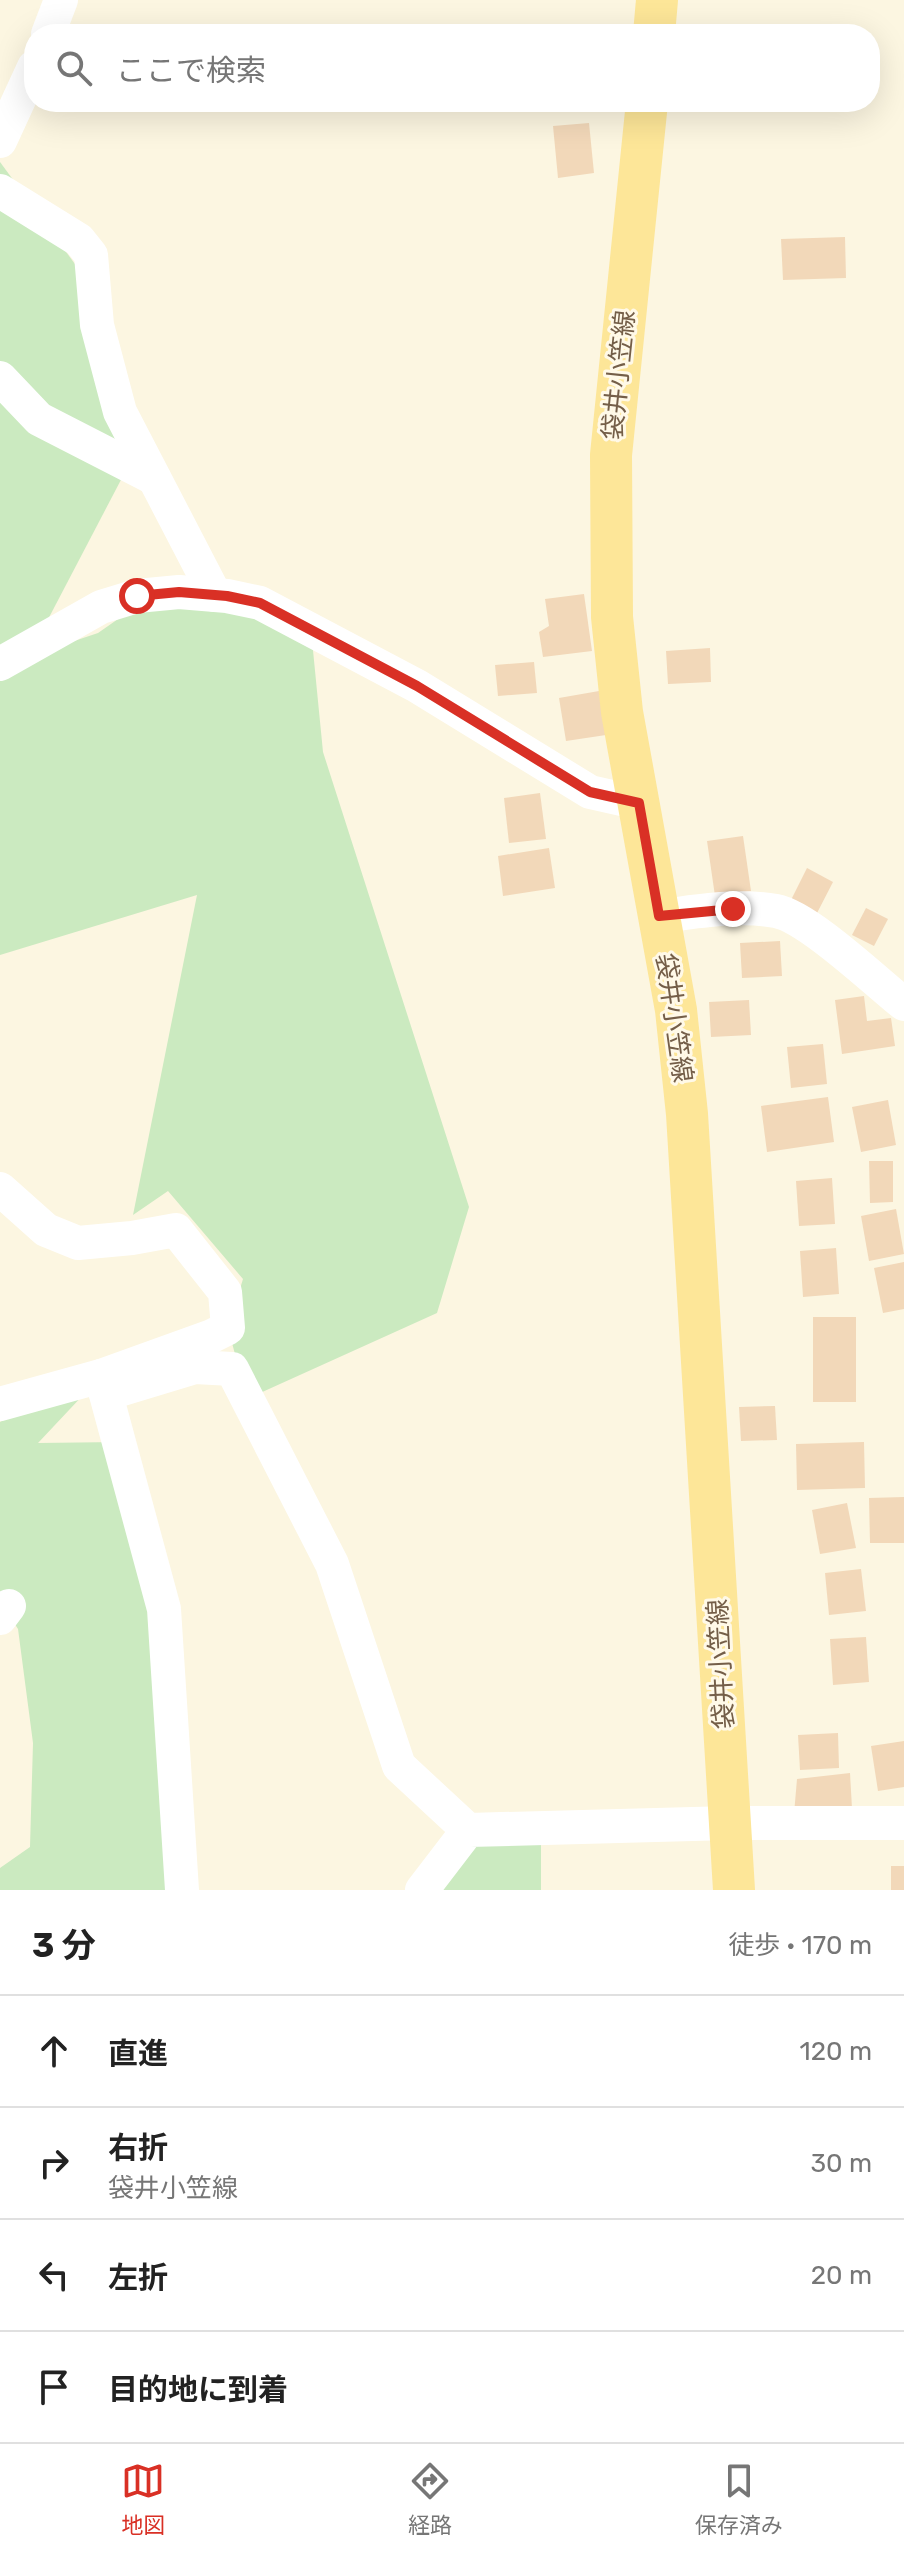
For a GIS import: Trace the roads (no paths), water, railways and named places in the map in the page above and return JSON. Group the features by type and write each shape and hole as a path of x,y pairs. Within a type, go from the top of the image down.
{"main road":[{"path":"655,24 657,0"},
{"name":"袋井小笠線","path":"646,112 611,455 612,617 622,712 676,1010 687,1114 734,1890"}],"street":[{"path":"52,24 61,0"},
{"path":"0,141 24,89"},
{"path":"0,191 79,240 91,255 97,325 120,412 215,595"},
{"path":"0,378 39,419 154,478"},
{"path":"0,664 101,607 137,596 179,592 260,603 417,686 590,792 639,803"},
{"path":"659,916 733,909 776,911 800,919 904,1004"},
{"path":"0,1189 46,1230 78,1243 176,1230 225,1292 228,1328 104,1385"},
{"path":"0,1404 195,1367 232,1369 332,1564 399,1766 468,1830 730,1823 904,1823"},
{"path":"104,1385 164,1609 182,1890"},
{"path":"422,1890 468,1830"}]}
